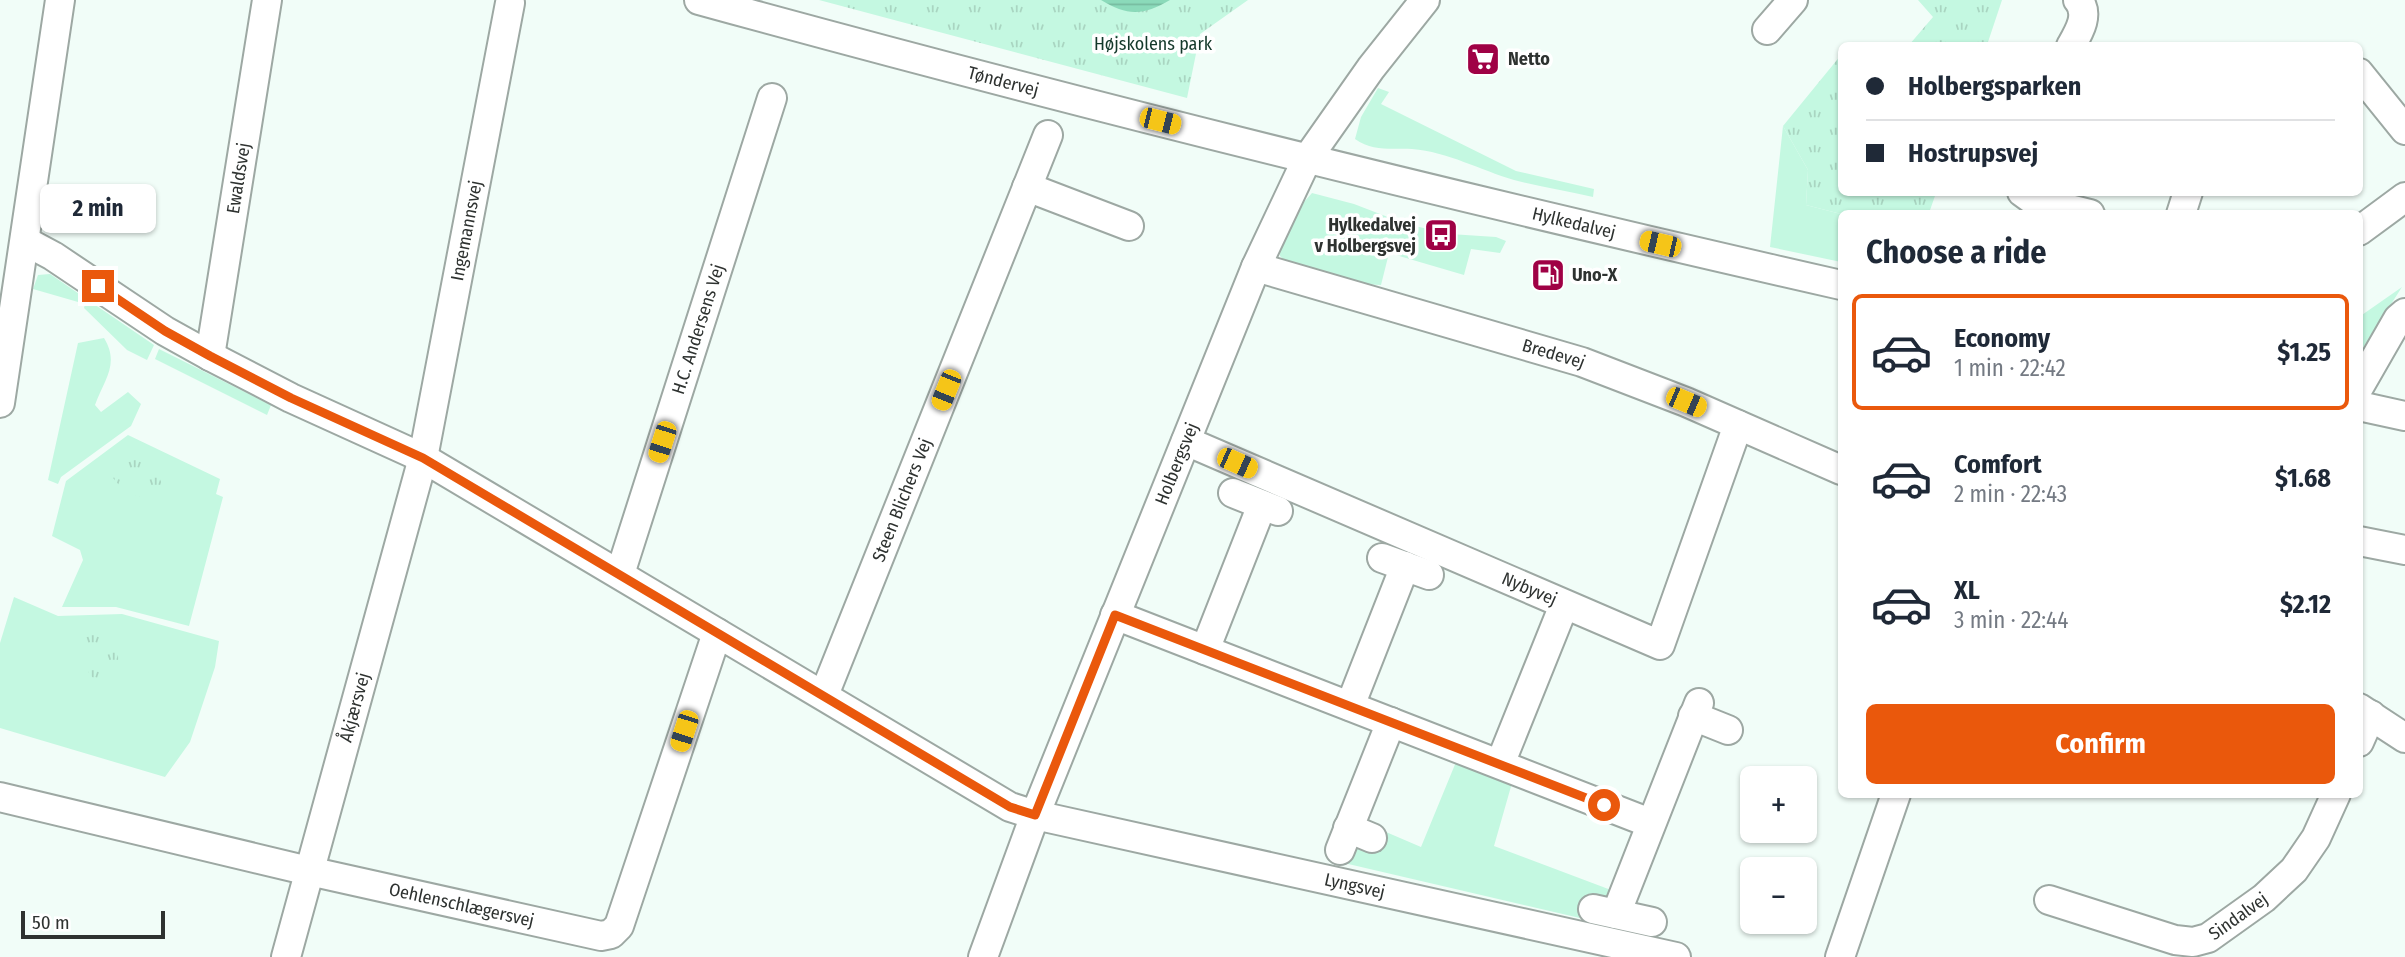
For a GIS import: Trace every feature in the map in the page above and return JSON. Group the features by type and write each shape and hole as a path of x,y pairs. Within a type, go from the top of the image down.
{"street":[{"path":"0,403 60,0"},
{"name":"Ewaldsvej","path":"210,356 267,0"},
{"name":"Tøndervej","path":"699,0 1307,159"},
{"name":"Holbergsvej","path":"982,957 1035,815 1256,267 1307,159 1371,68 1425,0"},
{"path":"1767,30 1793,0"},
{"path":"2073,42 2084,16 2082,3 2078,0"},
{"name":"Ingemannsvej","path":"423,458 510,3"},
{"path":"2363,78 2405,130"},
{"name":"H.C. Andersens Vej","path":"620,574 773,129 772,98"},
{"name":"Steen Blichers Vej","path":"824,695 1048,135"},
{"name":"Hylkedalvej","path":"1307,159 1607,232 1838,284"},
{"path":"1027,187 1129,226"},
{"path":"2027,196 2033,201 2072,210"},
{"path":"2363,228 2405,197"},
{"name":"Lyngsvej","path":"25,241 165,331 210,356 291,398 423,458 1010,807 1035,815 1676,957"},
{"name":"Bredevej","path":"1256,267 1582,362 1838,469"},
{"path":"2363,380 2398,319 2405,313"},
{"path":"2363,407 2405,416"},
{"name":"Nybyvej","path":"1186,441 1660,645 1738,425"},
{"name":"Åkjærsvej","path":"286,957 423,458"},
{"path":"1205,650 1271,508 1233,493"},
{"path":"2363,542 2405,550"},
{"path":"1350,706 1405,566"},
{"path":"1500,764 1564,605"},
{"path":"1115,615 1650,823"},
{"name":"Oehlenschlægersvej","path":"0,797 309,872 601,936 611,934 619,926 717,633"},
{"path":"1652,922 1604,911 1650,823 1696,710 1728,730"},
{"path":"2365,712 2405,738"},
{"path":"1353,839 1391,722"},
{"path":"1840,957 1895,798"},
{"name":"Sindalvej","path":"2049,900 2175,940 2193,942 2208,938 2264,898 2294,870 2316,838 2334,798"}],"green space":[{"name":"Højskolens park","path":"819,0 1248,0 1200,34 1187,98"},
{"path":"1918,0 2002,0 1988,42 1912,42 1933,17"},
{"path":"1838,59 1838,196 1935,196 1930,210 1838,210 1838,213 1806,205 1808,170 1783,126"},
{"path":"1378,88 1389,92 1381,104 1516,171 1594,189 1593,197 1514,180 1438,154 1412,149 1375,148 1362,143 1355,139 1361,117"},
{"path":"1783,126 1808,170 1806,205 1838,213 1838,261 1770,247"},
{"path":"1312,193 1354,204 1406,224 1450,234 1496,237 1506,241 1500,253 1471,249 1464,275 1389,253 1381,285 1360,284 1285,261 1280,256 1280,250 1304,202"},
{"path":"50,274 154,345 147,360 127,350 84,308 85,304 33,289 38,275"},
{"path":"2402,287 2363,348 2363,314"},
{"path":"104,338 109,347 111,364 95,405 101,412 128,392 141,404 131,426 61,477 58,484 48,480 78,343"},
{"path":"159,349 271,405 267,415 155,359"},
{"path":"128,435 220,479 216,494 223,497 189,626 116,607 62,607 83,560 80,550 52,536 66,481"},
{"path":"125,454 156,470 162,484 158,492 149,499 122,488 109,471 106,464 116,456"},
{"path":"14,597 58,616 122,614 219,641 215,667 190,742 165,777 0,728 0,643"},
{"path":"94,624 110,626 118,651 118,671 111,686 104,690 93,678 83,660 85,637"},
{"path":"1456,762 1512,783 1494,846 1611,890 1602,902 1589,897 1580,918 1344,863 1353,844 1379,829 1421,847"}],"shaded area":[{"path":"1101,0 1170,0 1151,9 1135,12 1119,9"}],"place":[{"name":"Netto","path":"1483,59"},
{"name":"Hylkedalvej v Holbergsvej","path":"1441,235"},
{"name":"Uno-X","path":"1548,275"}],"route":[{"path":"98,286 165,331 210,356 291,398 423,458 1010,807 1035,815 1115,615 1604,805"}]}
